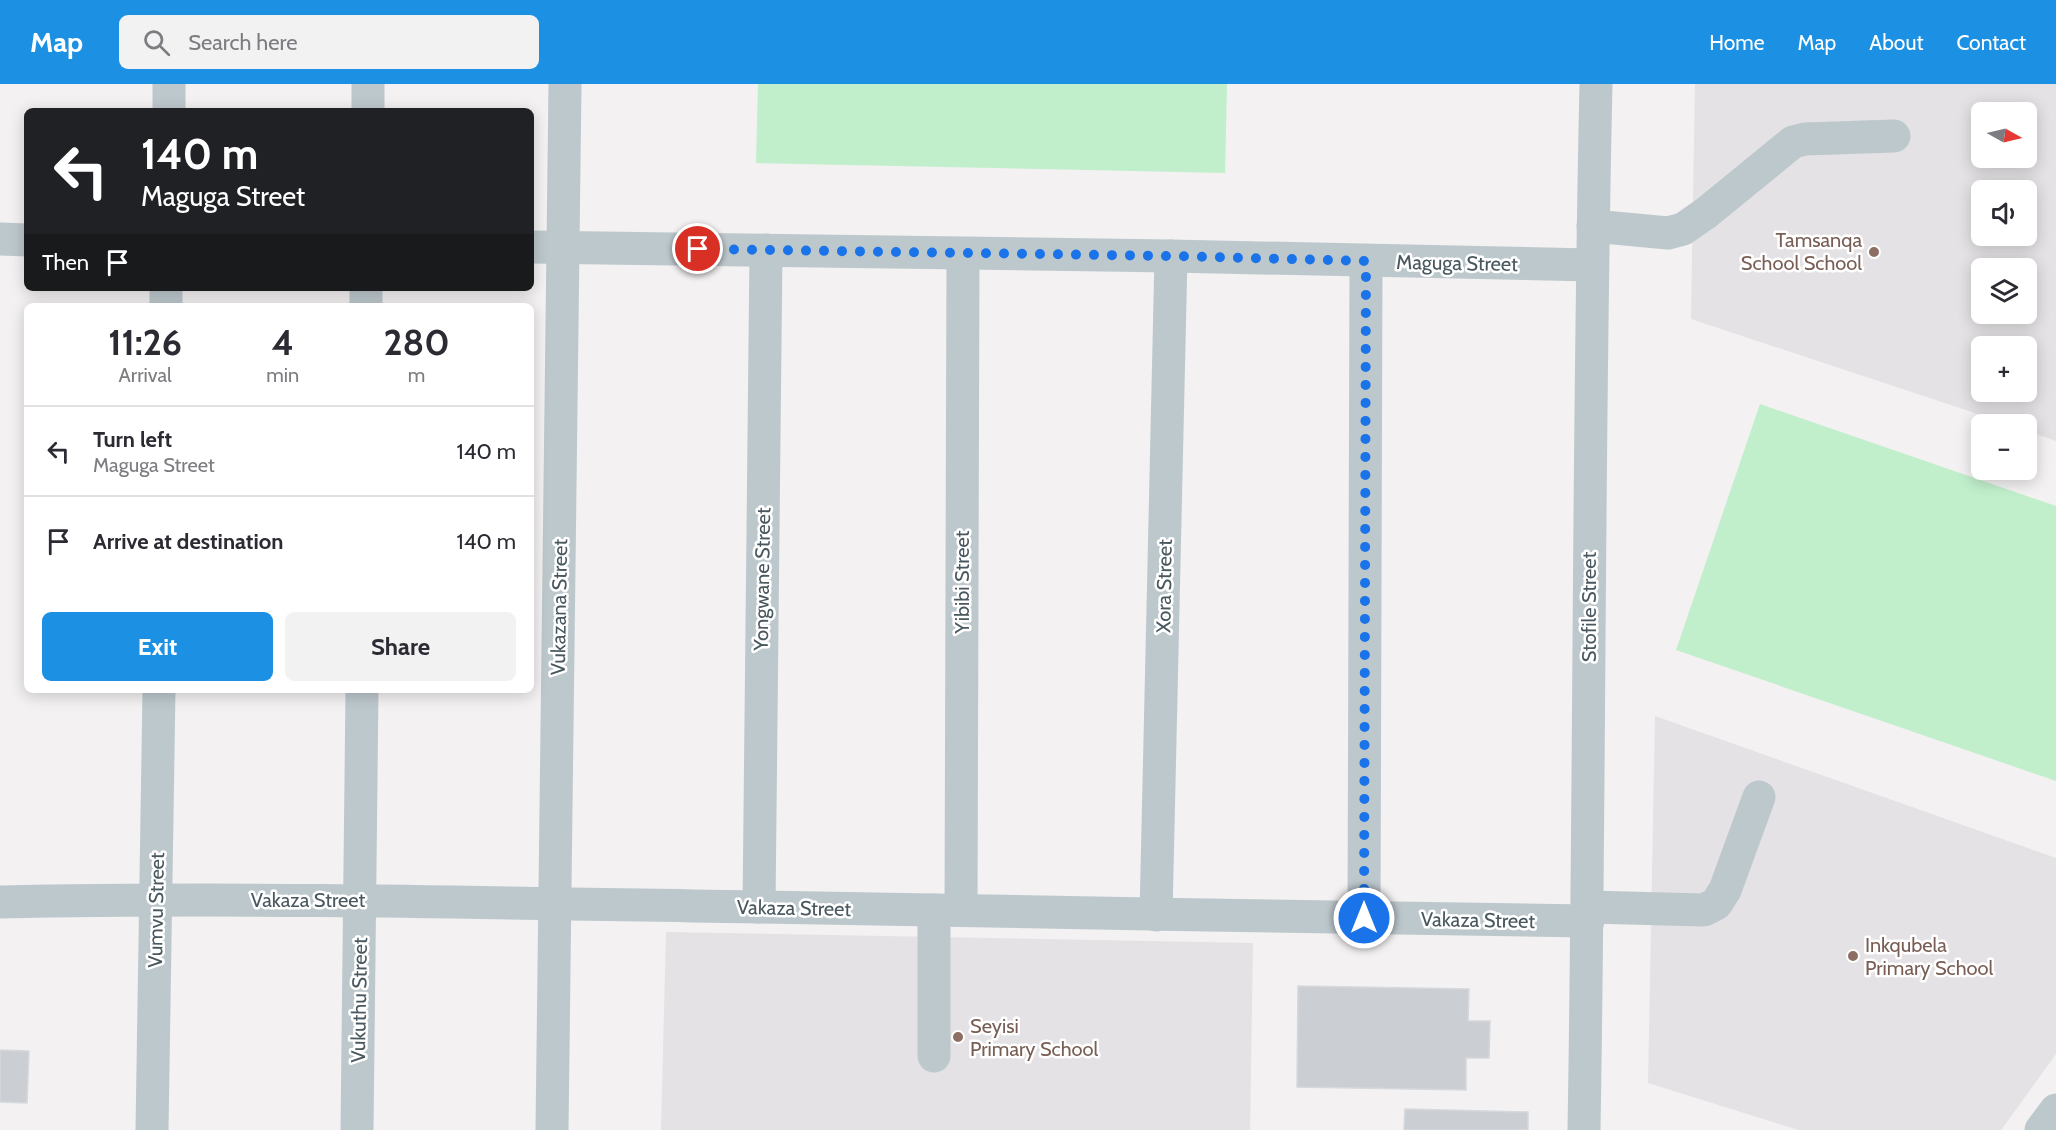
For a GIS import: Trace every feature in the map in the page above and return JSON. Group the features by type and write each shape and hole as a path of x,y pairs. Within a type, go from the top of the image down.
{"street":[{"path":"169,84 169,108"},
{"path":"368,84 368,108"},
{"name":"Vukazana Street","path":"552,1130 565,84"},
{"name":"Stofile Street","path":"1584,1130 1588,914 1591,265 1596,84"},
{"path":"1593,226 1668,233 1683,229 1793,142 1805,139 1894,136"},
{"path":"0,239 24,240"},
{"name":"Maguga Street","path":"534,248 1171,256 1591,265"},
{"name":"Yongwane Street","path":"759,907 766,250"},
{"name":"Yibibi Street","path":"934,1056 948,910 963,254"},
{"name":"Xora Street","path":"1156,915 1171,256"},
{"path":"1364,918 1366,261"},
{"name":"Vumvu Street","path":"152,1130 159,693"},
{"name":"Vukuthu Street","path":"357,1130 362,693"},
{"name":"Vakaza Street","path":"0,902 156,899 360,900 1364,918 1704,910 1716,904 1725,890 1759,797"},
{"path":"2041,1130 2056,1110"}],"shaded area":[{"name":"Tamsanqa School School","path":"1695,84 2056,84 2056,441 2037,434 2037,414 1978,414 1691,319"},
{"name":"Inkqubela Primary School","path":"1655,716 2056,858 2056,1054 2001,1130 1798,1130 1648,1083"},
{"name":"Seyisi Primary School","path":"666,932 1253,943 1250,1130 661,1130"}],"green space":[{"path":"758,84 1227,84 1225,173 756,163"},
{"path":"1760,404 1971,477 1971,480 1981,480 2056,506 2056,781 1676,650"}],"building":[{"path":"1298,986 1469,989 1468,1021 1490,1021 1489,1058 1466,1058 1466,1090 1297,1087"},
{"path":"0,1050 29,1051 27,1103 0,1102"},
{"path":"1405,1109 1528,1112 1528,1130 1404,1130"}],"place":[{"name":"Tamsanqa School School","path":"1874,252"},
{"name":"Inkqubela Primary School","path":"1853,956"},
{"name":"Seyisi Primary School","path":"958,1037"}],"route":[{"path":"698,249 1366,261 1364,918"}]}
